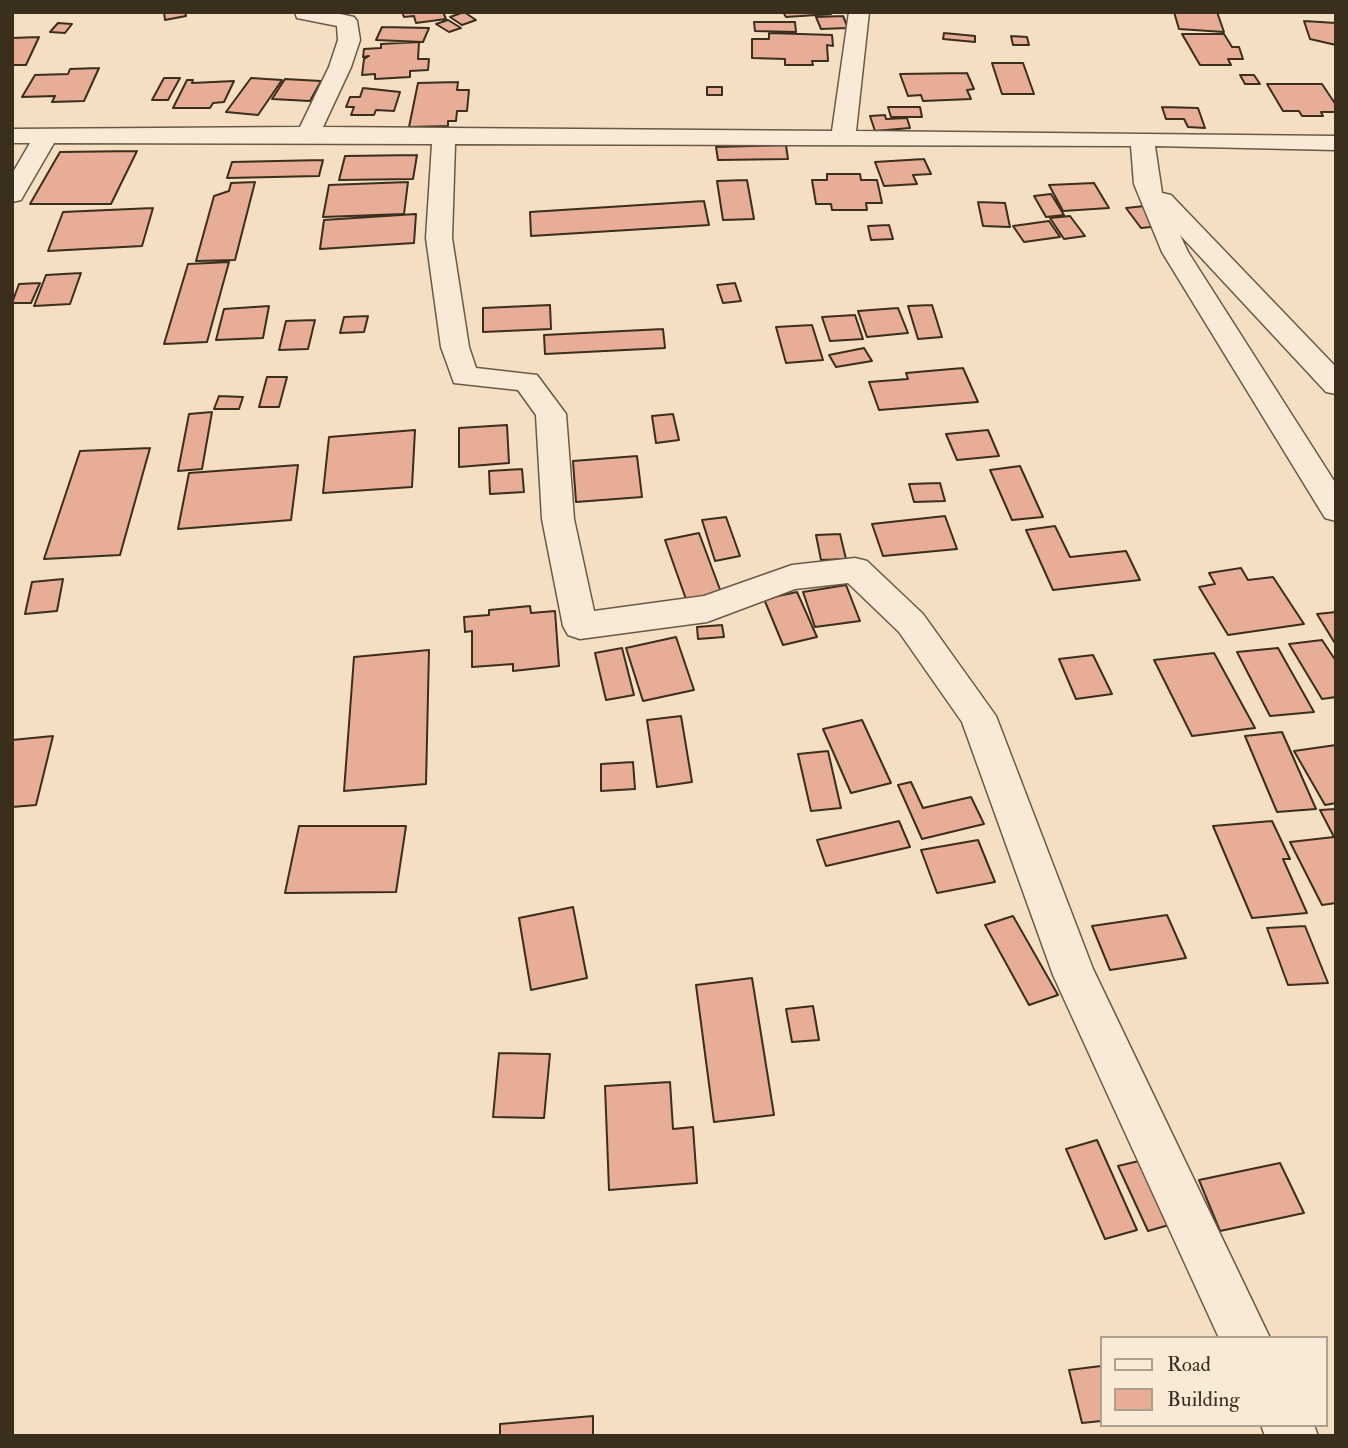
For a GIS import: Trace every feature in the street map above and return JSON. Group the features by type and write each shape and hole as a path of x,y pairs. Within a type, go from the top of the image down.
{"street":[{"path":"843,139 859,12"},
{"path":"304,14 347,21 349,40 340,67 308,134"},
{"path":"12,136 308,134 444,137 1141,139 1336,143"},
{"path":"12,195 46,136"},
{"path":"444,137 439,238 455,347 464,376 527,382 551,414 558,519 580,626 707,609 792,577 855,570 911,622 978,716 1074,975 1244,1336"},
{"path":"1141,139 1146,159 1146,184 1175,252 1336,510"},
{"path":"1146,184 1336,384"}],"building":[{"path":"164,12 185,12 186,16 165,20"},
{"path":"402,12 443,12 446,19 416,23 414,16 404,17"},
{"path":"464,12 476,20 462,25 450,17"},
{"path":"783,12 830,12 831,14 786,17"},
{"path":"1174,12 1217,12 1224,32 1179,29"},
{"path":"843,16 848,28 821,29 816,17"},
{"path":"448,20 461,28 449,32 436,24"},
{"path":"1304,21 1336,23 1336,45 1310,39"},
{"path":"754,22 795,22 796,32 755,31"},
{"path":"58,23 72,24 65,33 50,32"},
{"path":"382,27 429,28 423,42 376,40"},
{"path":"769,33 832,35 833,46 827,45 828,61 812,61 813,65 785,65 785,59 752,58 752,39 769,39"},
{"path":"944,33 975,36 975,42 943,39"},
{"path":"1182,34 1224,34 1232,47 1239,47 1243,59 1228,59 1231,65 1200,65"},
{"path":"1011,36 1027,37 1029,45 1013,45"},
{"path":"39,37 26,65 12,65 12,38"},
{"path":"419,42 418,59 429,59 428,70 410,71 410,77 375,79 375,74 362,75 364,59 369,56 363,57 364,49 381,48 381,44"},
{"path":"992,63 1023,63 1034,94 1002,94"},
{"path":"99,68 84,101 52,102 55,96 22,97 35,75 68,74 70,69"},
{"path":"967,73 974,89 967,90 971,99 923,101 921,95 908,96 900,74"},
{"path":"1240,75 1254,75 1260,84 1245,84"},
{"path":"164,78 180,78 168,100 152,100"},
{"path":"251,78 282,80 258,115 226,112"},
{"path":"285,79 321,81 310,101 272,99"},
{"path":"187,80 193,80 192,83 234,81 224,102 213,103 210,108 173,108"},
{"path":"458,82 457,90 469,90 467,111 457,111 456,121 448,121 448,126 409,127 418,83"},
{"path":"1267,84 1322,84 1336,105 1336,112 1321,112 1323,116 1302,116 1299,111 1283,111"},
{"path":"707,87 722,87 722,95 707,95"},
{"path":"363,88 400,92 394,111 376,110 374,115 351,115 354,107 346,107 350,97 360,97"},
{"path":"888,107 920,107 922,117 891,117"},
{"path":"1162,107 1198,108 1205,128 1188,127 1184,119 1166,119"},
{"path":"885,115 886,119 907,118 910,128 875,131 870,116"},
{"path":"786,145 788,159 718,160 716,147"},
{"path":"137,151 111,204 30,204 60,152"},
{"path":"417,155 413,179 339,180 345,156"},
{"path":"924,159 931,174 913,175 917,184 884,186 875,162"},
{"path":"323,160 319,176 227,178 232,162"},
{"path":"827,174 860,174 861,180 877,180 882,203 866,203 867,210 832,210 831,204 816,204 812,180 827,180"},
{"path":"747,180 754,219 723,220 717,181"},
{"path":"255,182 235,260 196,261 214,196 229,191 231,183"},
{"path":"408,182 404,214 323,217 329,185"},
{"path":"1094,183 1109,208 1063,211 1049,185"},
{"path":"1051,194 1064,215 1046,217 1034,196"},
{"path":"704,201 709,225 531,236 530,212"},
{"path":"978,202 1005,203 1010,227 983,226"},
{"path":"1145,206 1161,226 1141,228 1126,208"},
{"path":"153,208 142,246 48,251 63,212"},
{"path":"416,214 414,243 320,249 324,220"},
{"path":"1070,216 1085,236 1064,239 1050,218"},
{"path":"1049,221 1060,237 1024,242 1013,226"},
{"path":"889,225 893,239 871,240 868,226"},
{"path":"229,262 207,342 164,344 188,264"},
{"path":"81,273 70,304 34,306 46,275"},
{"path":"40,283 31,303 12,303 19,284"},
{"path":"735,283 741,301 723,303 717,285"},
{"path":"550,305 551,329 483,332 483,308"},
{"path":"932,305 942,337 918,339 908,306"},
{"path":"269,306 263,338 216,340 224,309"},
{"path":"898,308 908,333 867,337 858,311"},
{"path":"855,315 863,339 830,341 822,317"},
{"path":"368,316 364,332 340,333 344,317"},
{"path":"315,320 308,349 279,350 286,321"},
{"path":"812,325 823,360 786,363 776,327"},
{"path":"663,329 665,348 545,354 544,335"},
{"path":"864,348 872,361 836,367 829,355"},
{"path":"963,368 978,402 879,410 869,382 908,379 906,373"},
{"path":"267,377 287,377 279,407 259,407"},
{"path":"219,396 243,397 239,409 214,409"},
{"path":"212,412 202,469 178,471 189,414"},
{"path":"673,414 679,440 656,443 652,416"},
{"path":"507,425 509,463 459,467 459,428"},
{"path":"415,430 412,487 323,493 329,437"},
{"path":"988,430 999,456 957,460 946,434"},
{"path":"150,448 120,555 44,559 80,451"},
{"path":"637,456 642,497 576,502 573,461"},
{"path":"298,465 291,520 178,529 189,473"},
{"path":"1020,466 1043,517 1012,520 990,470"},
{"path":"522,469 524,492 490,494 489,471"},
{"path":"940,483 945,501 914,502 909,484"},
{"path":"945,516 957,549 883,556 872,524"},
{"path":"726,517 740,556 715,561 702,520"},
{"path":"1055,526 1070,557 1126,551 1140,580 1053,590 1026,530"},
{"path":"699,533 722,595 687,602 665,540"},
{"path":"840,534 846,559 821,560 816,535"},
{"path":"1241,568 1248,580 1273,577 1304,624 1228,635 1199,587 1215,584 1209,573"},
{"path":"63,579 57,611 25,614 32,582"},
{"path":"846,585 860,621 815,627 803,592"},
{"path":"797,592 817,637 783,645 764,599"},
{"path":"530,606 531,613 555,611 559,666 513,671 513,664 472,667 472,631 465,632 464,617 489,615 489,610"},
{"path":"1336,612 1336,645 1317,614"},
{"path":"722,625 724,637 698,639 697,627"},
{"path":"676,637 694,690 643,701 626,648"},
{"path":"1322,640 1336,661 1336,697 1322,699 1289,644"},
{"path":"622,648 634,695 606,700 595,653"},
{"path":"1278,648 1314,712 1270,716 1237,652"},
{"path":"429,650 426,784 344,791 354,657"},
{"path":"1214,653 1255,728 1192,736 1154,660"},
{"path":"1093,655 1112,694 1076,699 1059,659"},
{"path":"681,716 692,782 657,787 647,720"},
{"path":"862,720 891,783 851,793 823,729"},
{"path":"1282,732 1316,809 1277,812 1245,736"},
{"path":"53,736 36,805 12,807 12,740"},
{"path":"1336,745 1336,803 1325,805 1294,751"},
{"path":"828,751 841,808 811,811 798,754"},
{"path":"633,762 635,789 601,791 601,764"},
{"path":"911,782 923,808 971,797 984,824 922,839 898,785"},
{"path":"1336,809 1336,903 1322,905 1290,842 1334,837 1320,810"},
{"path":"899,821 910,847 826,866 817,840"},
{"path":"1272,821 1290,859 1283,859 1307,913 1252,918 1213,826"},
{"path":"299,826 406,826 396,892 285,893"},
{"path":"978,840 995,882 937,893 921,850"},
{"path":"573,907 587,978 531,990 519,918"},
{"path":"1167,915 1186,958 1110,970 1092,926"},
{"path":"1013,916 1058,995 1029,1005 985,925"},
{"path":"1305,926 1328,983 1288,985 1267,928"},
{"path":"752,978 774,1115 714,1122 696,985"},
{"path":"813,1006 819,1040 792,1042 786,1009"},
{"path":"499,1053 550,1054 544,1118 493,1117"},
{"path":"670,1082 673,1129 693,1127 697,1183 609,1190 605,1086"},
{"path":"1097,1140 1137,1230 1105,1239 1066,1149"},
{"path":"1139,1161 1169,1225 1148,1231 1118,1166"},
{"path":"1280,1163 1304,1213 1220,1231 1199,1180"},
{"path":"1100,1366 1100,1421 1082,1423 1069,1370"},
{"path":"593,1416 593,1436 500,1436 500,1424"}]}
